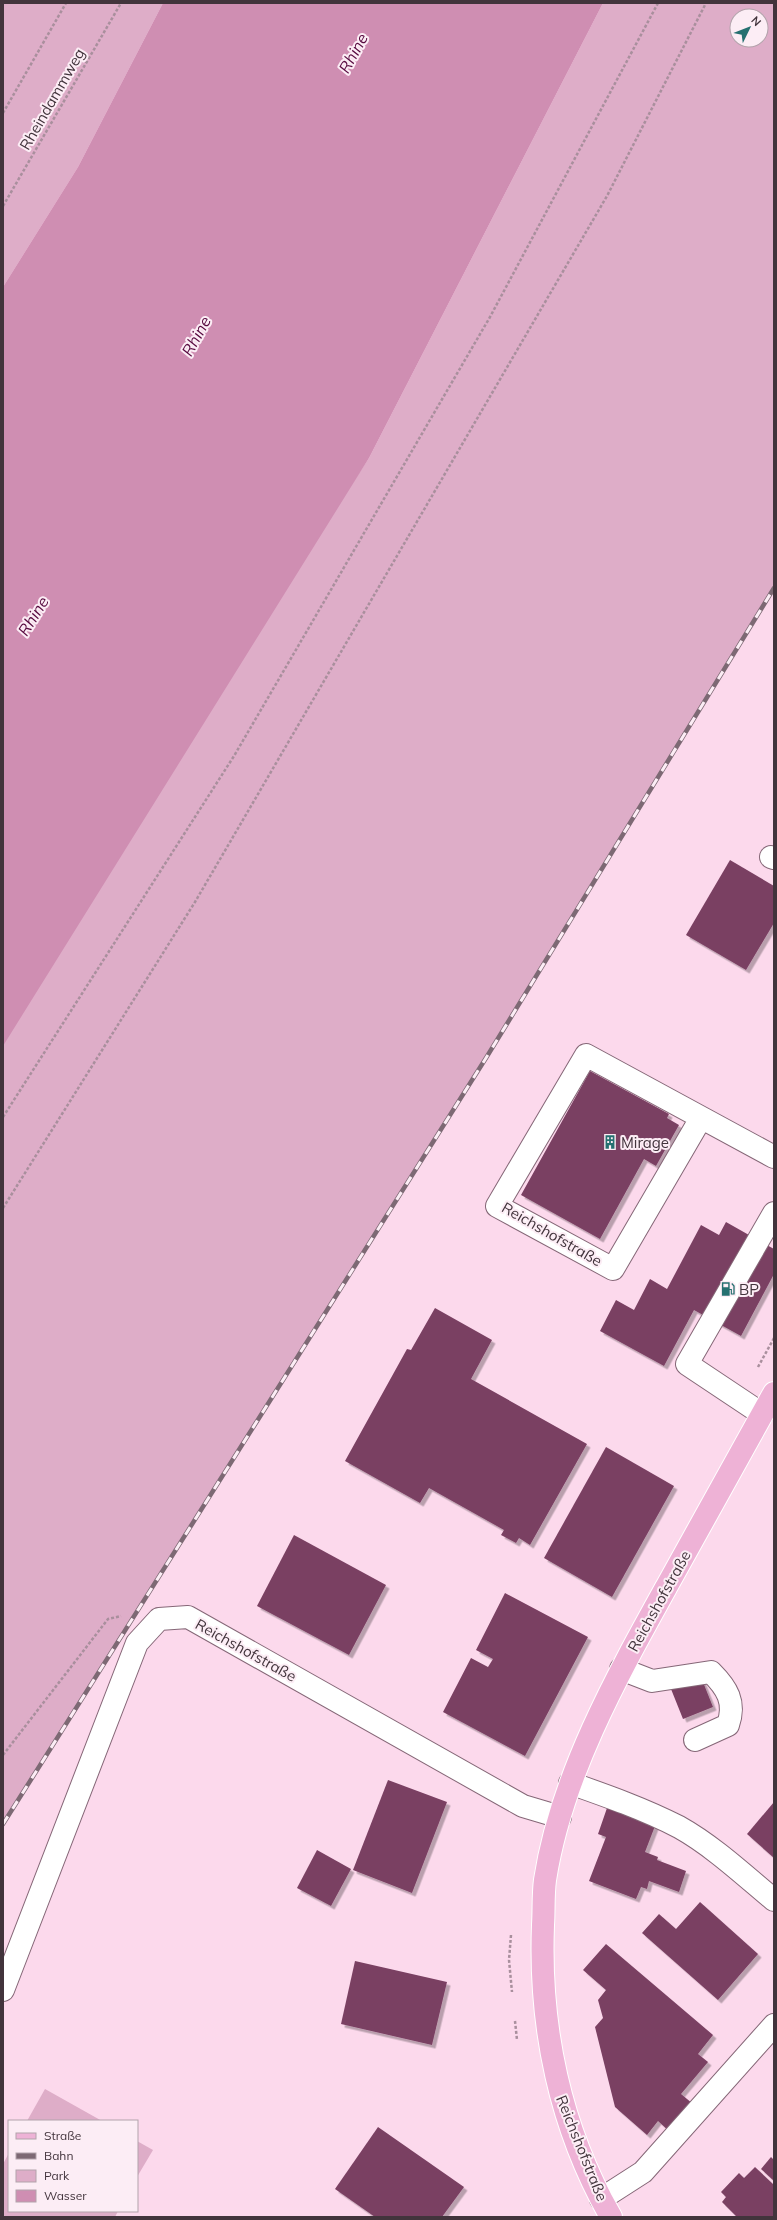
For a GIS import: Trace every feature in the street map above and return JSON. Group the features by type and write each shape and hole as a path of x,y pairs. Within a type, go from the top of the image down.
{"main road":[{"name":"Reichshofstraße","path":"606,2208 561,2100 549,2042 541,1968 545,1881 560,1817 570,1783 621,1669 774,1393"}],"street":[{"name":"Reichshofstraße","path":"701,1118 613,1269 496,1206 586,1055 701,1118 774,1158"},
{"path":"762,1414 687,1364 774,1213"},
{"name":"Reichshofstraße","path":"159,1619 188,1617 523,1806 560,1817"},
{"path":"3,1990 137,1643 159,1619"},
{"path":"621,1669 652,1681 711,1672 725,1687 732,1712 728,1725 695,1740"},
{"path":"570,1783 628,1804 679,1828 714,1851 774,1900"},
{"path":"606,2208 643,2172 774,2026"}],"path":[{"path":"3,113 66,3"},
{"name":"Rheindammweg","path":"3,206 121,3"},
{"path":"3,1117 238,749 490,317 658,3"},
{"path":"3,1208 195,902 515,354 607,196 706,3"},
{"path":"3,1755 108,1619 138,1611 159,1619"}],"green space":[{"path":"3,3 163,3 78,167 3,287"},
{"path":"603,3 774,3 774,588 486,1058 3,1824 3,1019 369,458"},
{"path":"45,2089 100,2120 28,2120"},
{"path":"138,2142 153,2150 138,2175"},
{"path":"8,2155 8,2212 118,2212 115,2217 3,2217 3,2164"}],"water":[{"name":"Rhine","path":"163,3 603,3 369,458 3,1046 3,287 78,167"}],"building":[{"path":"730,860 774,886 774,923 746,970 686,935"},
{"name":"Mirage","path":"590,1071 669,1114 667,1118 679,1125 656,1166 644,1159 600,1239 521,1195"},
{"path":"726,1222 774,1249 774,1274 741,1336 694,1310 664,1366 600,1331 616,1300 634,1310 650,1279 667,1289 701,1225 719,1235"},
{"path":"435,1308 492,1340 471,1379 587,1444 530,1545 519,1538 516,1543 501,1535 504,1530 429,1488 420,1503 345,1461 407,1349 411,1350"},
{"path":"606,1447 674,1486 612,1597 544,1558"},
{"path":"294,1535 386,1585 349,1655 257,1606"},
{"path":"505,1593 588,1637 525,1756 443,1712 471,1658 488,1667 493,1659 476,1650"},
{"path":"701,1677 713,1707 683,1719 671,1689"},
{"path":"388,1780 447,1802 412,1893 353,1870"},
{"path":"774,1802 774,1858 747,1834"},
{"path":"607,1808 655,1826 645,1852 658,1857 657,1860 686,1871 679,1892 649,1881 647,1889 641,1887 636,1899 589,1881 606,1837 598,1834"},
{"path":"317,1850 351,1869 331,1906 297,1888"},
{"path":"700,1902 758,1954 718,2000 642,1933 659,1914 676,1929"},
{"path":"606,1944 713,2035 698,2054 708,2062 681,2094 693,2104 670,2132 658,2121 647,2135 615,2107 595,2027 603,2018 598,2000 606,1990 583,1970"},
{"path":"355,1961 447,1982 432,2045 341,2024"},
{"path":"378,2127 464,2187 442,2217 375,2217 335,2189"},
{"path":"771,2157 774,2160 774,2181 761,2169"},
{"path":"755,2167 774,2185 774,2217 737,2217 722,2202 726,2197 721,2192 739,2173 744,2178"}],"railway":[{"path":"3,1824 486,1058 774,588"}],"place":[{"name":"Mirage","path":"610,1142"},
{"name":"BP","path":"728,1289"}]}
